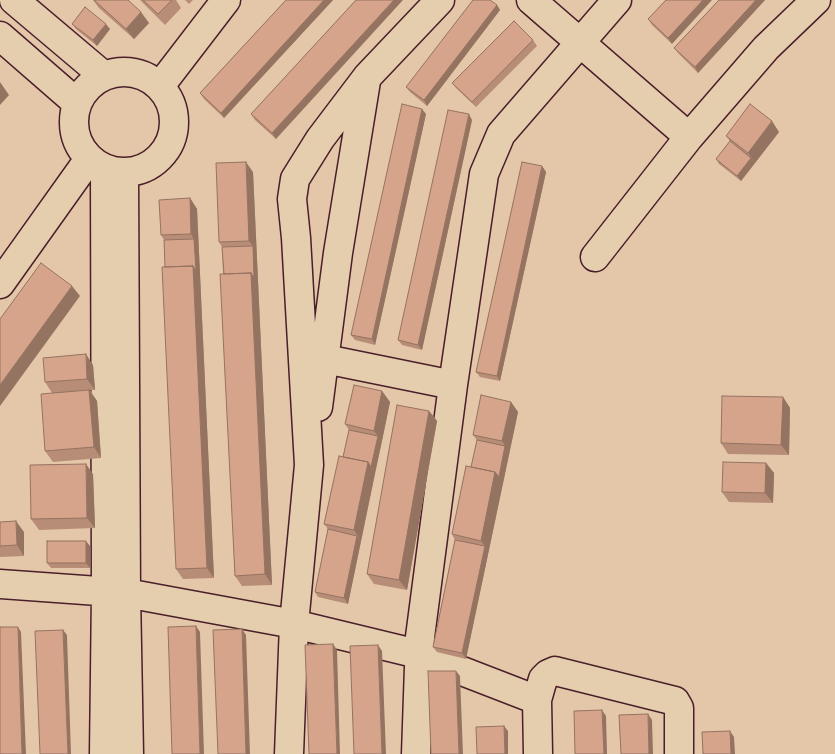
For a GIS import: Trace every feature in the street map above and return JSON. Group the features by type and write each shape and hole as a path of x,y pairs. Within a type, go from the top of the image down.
{"street":[{"path":"160,86 226,0"},
{"path":"309,465 296,238 292,199 295,179 320,139 367,77 440,0"},
{"path":"531,0 689,137"},
{"path":"416,754 418,654 453,385 484,174 501,134 617,0"},
{"path":"595,257 689,137 766,48 816,0"},
{"path":"20,2 104,76"},
{"path":"0,36 77,103"},
{"path":"124,72 143,75 160,86 171,103 175,122 171,142 160,158 144,170 106,167 78,142 73,123 77,103 88,87 104,76 124,72"},
{"path":"289,754 294,624 309,465 338,253 367,77"},
{"path":"0,284 106,167"},
{"path":"106,167 116,592 129,754"},
{"path":"296,238 338,253"},
{"path":"324,359 453,385"},
{"path":"0,584 116,592 294,624 418,654 537,700"},
{"path":"104,754 116,592"},
{"path":"538,754 537,700 543,679 548,674 555,672 672,700 679,708 679,754"}],"building":[{"path":"94,0 128,0 141,12 126,29"},
{"path":"143,0 172,0 158,14"},
{"path":"286,0 324,0 221,113 200,93"},
{"path":"356,0 394,0 272,133 251,114"},
{"path":"473,0 490,0 497,5 424,100 406,87"},
{"path":"666,0 703,0 668,38 648,19"},
{"path":"719,0 756,0 695,67 674,48"},
{"path":"85,7 106,24 93,40 72,24"},
{"path":"514,21 533,40 472,102 452,83"},
{"path":"402,104 422,109 372,339 351,335"},
{"path":"750,104 772,121 748,153 726,136"},
{"path":"448,110 469,114 418,345 398,340"},
{"path":"730,141 751,158 737,176 716,159"},
{"path":"246,162 249,241 219,242 216,163"},
{"path":"522,162 542,166 497,376 476,372"},
{"path":"190,198 191,234 161,235 159,200"},
{"path":"194,239 196,271 193,266 165,267 164,240"},
{"path":"253,246 254,278 251,273 224,274 222,247"},
{"path":"41,263 72,286 0,385 0,319"},
{"path":"193,266 207,568 176,569 162,267"},
{"path":"251,273 265,574 235,576 220,274"},
{"path":"86,354 87,379 45,382 43,358"},
{"path":"354,385 382,391 374,431 345,424"},
{"path":"89,390 94,447 45,451 41,394"},
{"path":"481,395 511,402 502,441 473,435"},
{"path":"722,396 783,397 781,445 721,443"},
{"path":"397,405 429,411 399,580 367,574"},
{"path":"349,430 378,436 371,467 368,462 343,457"},
{"path":"477,440 505,446 499,477 495,472 471,467"},
{"path":"339,456 368,462 354,530 324,524"},
{"path":"723,462 766,463 765,493 722,492"},
{"path":"86,464 87,518 31,519 30,465"},
{"path":"466,466 495,472 481,541 452,534"},
{"path":"16,521 17,545 0,546 0,522"},
{"path":"328,529 357,536 344,598 315,592"},
{"path":"455,540 485,546 462,653 433,647"},
{"path":"47,541 86,541 86,563 47,563"},
{"path":"196,626 200,754 172,754 168,627"},
{"path":"0,627 18,627 22,754 0,754"},
{"path":"242,629 246,754 218,754 213,630"},
{"path":"63,630 68,754 40,754 35,631"},
{"path":"333,644 337,754 309,754 305,645"},
{"path":"378,645 382,754 354,754 350,646"},
{"path":"428,671 456,671 459,754 431,754"},
{"path":"602,710 604,754 575,754 574,711"},
{"path":"648,714 649,754 621,754 619,715"},
{"path":"504,726 505,754 477,754 476,727"},
{"path":"730,731 731,754 703,754 702,732"}]}
